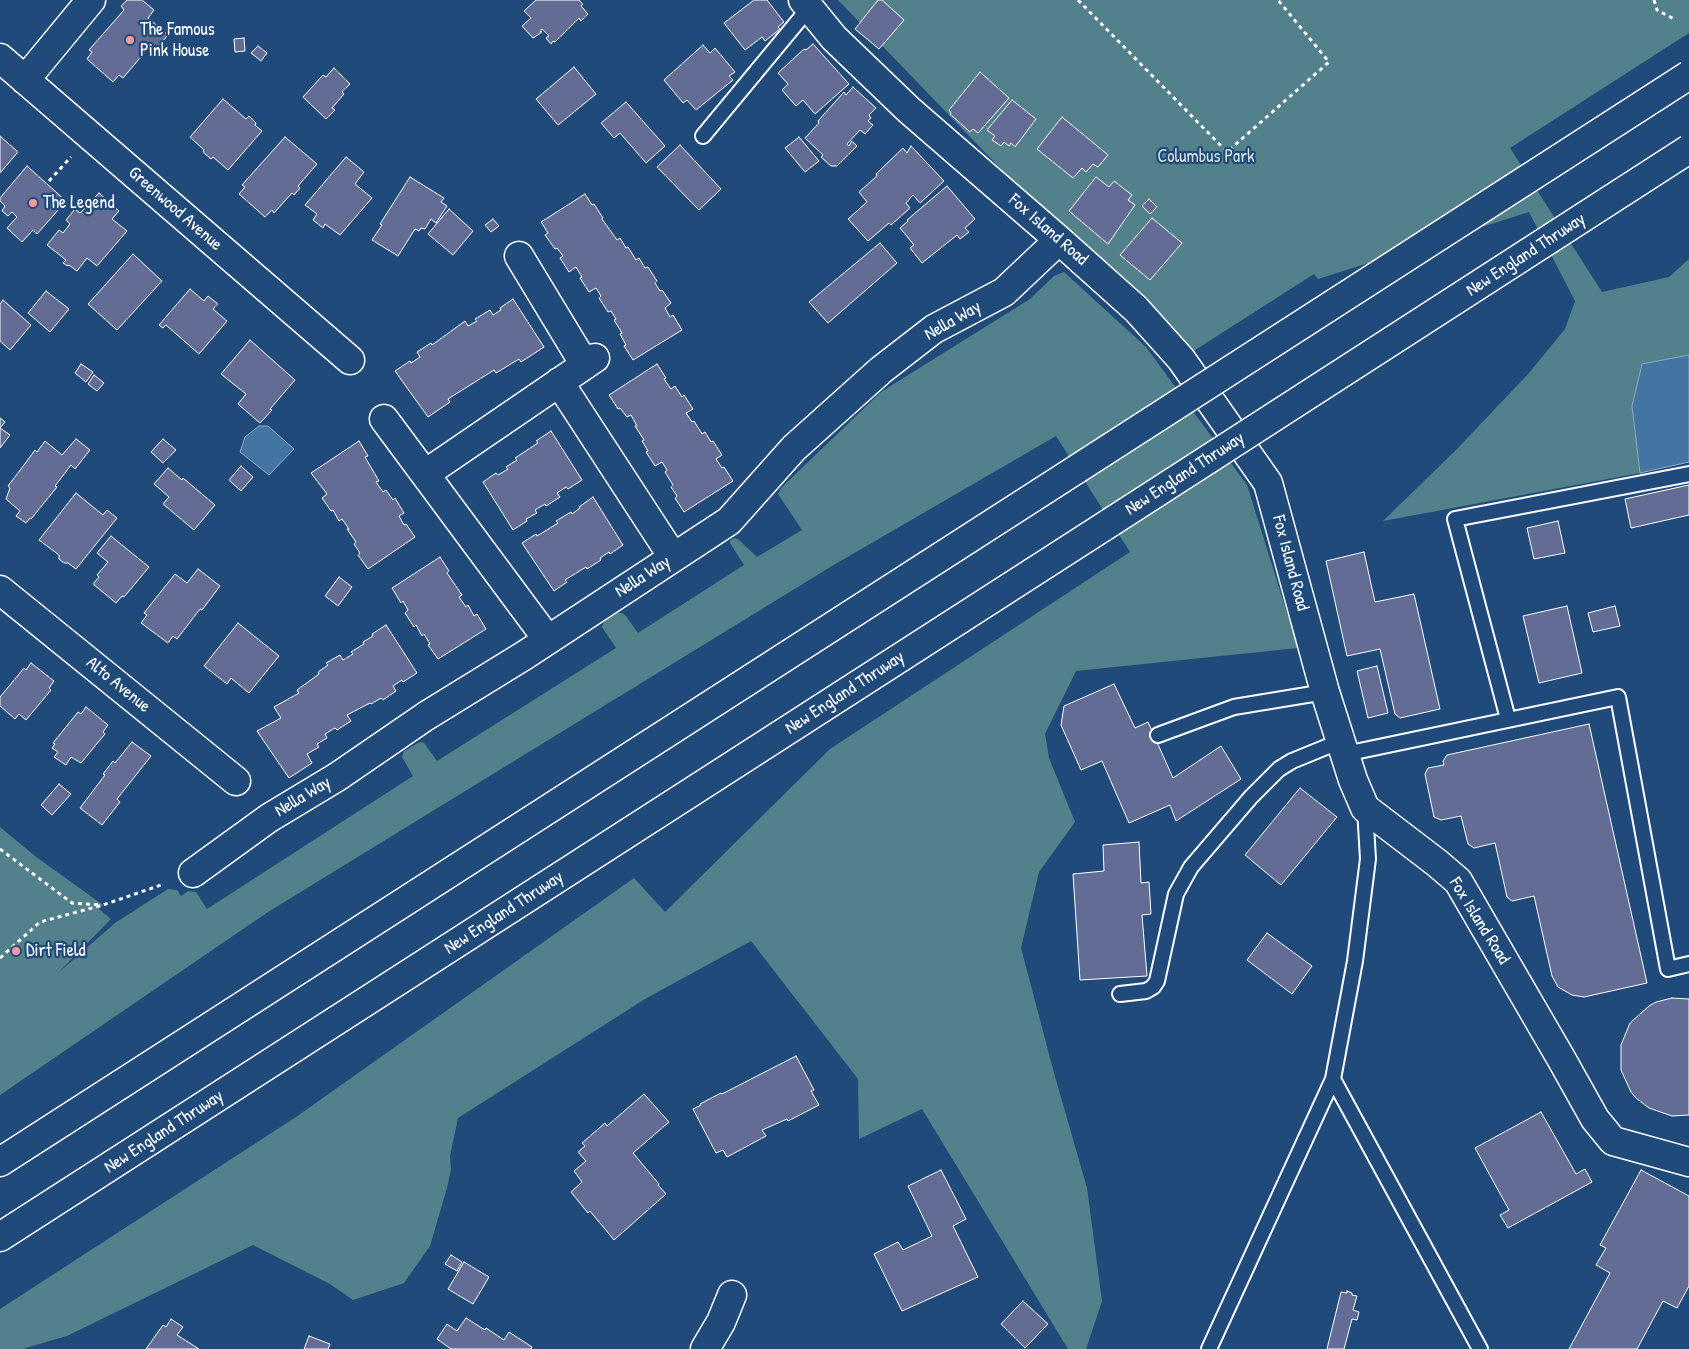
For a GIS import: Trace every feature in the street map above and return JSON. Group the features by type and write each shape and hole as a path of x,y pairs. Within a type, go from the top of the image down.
{"main road":[{"path":"25,80 91,0"},
{"name":"Fox Island Road","path":"806,4 834,38 909,110 1136,309 1181,359 1268,483 1325,692 1352,780 1365,808 1458,881 1595,1119 1614,1140 1689,1162"},
{"name":"Greenwood Avenue","path":"0,58 350,360"},
{"path":"0,1162 1689,75"},
{"name":"New England Thruway","path":"0,1237 1689,149"},
{"name":"Nella Way","path":"193,873 269,818 337,777 426,716 548,640 729,521 794,448 881,370 934,329 1004,292 1059,240"},
{"path":"425,474 590,361 519,256"},
{"path":"559,382 673,557"},
{"path":"384,419 548,640"},
{"name":"Alto Avenue","path":"0,590 236,781"},
{"path":"705,1349 721,1322 732,1295"}],"lane":[{"path":"703,136 806,4"},
{"path":"1508,719 1455,519 1689,474"},
{"path":"1158,735 1234,707 1325,692"},
{"path":"1120,994 1146,991 1153,987 1157,981 1176,894 1191,867 1251,797 1279,769 1292,761 1343,748 1508,719 1618,697 1668,969 1689,964"},
{"path":"1209,1349 1334,1080 1355,961 1368,858 1365,808"},
{"path":"1334,1080 1480,1349"}],"path":[{"path":"1078,0 1227,152 1329,62 1278,0"},
{"path":"1654,0 1657,10 1674,19"},
{"path":"0,849 72,903 103,905"},
{"path":"0,958 40,922 103,905 161,885"}],"green space":[{"name":"Columbus Park","path":"838,0 1689,0 1689,33 1510,148 1602,292 1669,277 1689,259 1689,355 1642,364 1632,406 1640,473 1383,521 1457,449 1529,373 1565,329 1575,301 1529,212 1318,279 1314,274 1181,359 1136,309"},
{"path":"1064,272 1146,347 1247,485 1298,648 1076,671 1045,734 1049,758 1075,822 1039,872 1021,948 1087,1188 1102,1301 1086,1349 1068,1349 922,1109 859,1139 858,1079 751,941 645,999 458,1118 450,1156 451,1169 447,1188 430,1246 404,1283 353,1300 330,1284 253,1245 67,1336 22,1349 0,1349 0,1309 296,1117 634,878 665,912 830,749 1130,552 1056,436 832,566 268,912 0,1095 0,827 35,856 103,905 99,909 111,919 57,974 115,923 168,889 177,890 181,896 188,891 196,892 207,909 413,776 402,757 404,751 422,742 437,761 616,648 602,627 604,622 617,613 622,613 626,616 638,633 744,565 730,543 734,538 738,539 757,557 802,530 778,494 781,488 881,392 1030,299 1054,276"}],"water":[{"path":"1689,355 1689,462 1640,473 1632,406 1642,364"},
{"path":"259,426 268,426 294,449 269,475 240,452 245,437"}],"building":[{"name":"The Famous Pink House","path":"127,0 142,0 154,10 148,18 168,35 155,50 150,46 123,78 119,75 113,82 87,59 92,52 89,50 124,10 121,6"},
{"path":"536,0 579,0 583,4 581,6 588,14 581,21 579,18 551,44 546,38 549,36 542,29 540,31 542,32 533,38 522,26 531,18 524,11"},
{"path":"754,0 767,0 784,22 778,27 780,29 765,41 762,37 745,50 724,23"},
{"path":"878,0 882,0 904,20 879,49 855,29"},
{"path":"244,38 245,51 235,52 234,39"},
{"path":"813,44 849,84 815,114 803,100 796,106 782,90 788,84 778,73 804,49 806,50"},
{"path":"703,45 710,53 715,48 735,72 729,76 733,80 696,110 687,100 683,103 664,80"},
{"path":"258,46 267,53 261,61 251,53"},
{"path":"574,67 596,94 558,125 536,99"},
{"path":"334,68 350,84 342,92 344,94 332,108 335,110 326,119 303,97 323,75 326,77"},
{"path":"980,72 1009,98 978,133 973,129 970,132 950,114 949,110"},
{"path":"853,87 876,108 869,115 871,118 868,121 873,125 865,134 860,130 847,144 849,146 852,141 857,146 837,166 831,166 821,157 823,155 805,138 844,92 846,95"},
{"path":"223,99 246,119 249,116 262,131 228,170 213,157 211,159 190,137"},
{"path":"1012,100 1036,119 1015,147 1011,143 1009,146 1004,142 1001,146 992,140 995,136 987,130"},
{"path":"626,102 665,146 646,163 620,133 614,138 601,123"},
{"path":"1062,117 1108,155 1098,167 1093,164 1086,172 1082,168 1073,178 1037,149"},
{"path":"0,136 18,152 0,173"},
{"path":"285,137 317,164 298,186 300,188 294,195 292,193 274,213 272,210 265,217 239,194 245,187 242,185"},
{"path":"799,137 819,161 805,172 785,148"},
{"path":"680,145 721,189 699,210 657,167"},
{"path":"911,146 944,181 920,203 913,195 906,203 910,208 891,225 889,223 868,241 848,219 867,202 859,192 903,148 907,153"},
{"path":"346,157 364,172 355,184 372,198 340,235 325,224 323,228 313,220 317,214 305,205"},
{"name":"The Legend","path":"27,166 66,201 37,234 33,230 22,242 7,228 17,217 12,212 8,216 2,211 5,206 0,201 0,198"},
{"path":"410,177 444,198 441,202 447,206 436,223 431,219 425,229 421,228 419,231 415,229 398,256 372,240"},
{"path":"1096,177 1109,187 1114,181 1132,195 1128,200 1135,205 1108,244 1069,211"},
{"path":"947,186 975,219 965,228 969,232 960,239 957,235 922,263 910,248 914,245 900,228"},
{"path":"99,193 119,211 112,219 127,231 97,266 87,258 77,271 63,263 66,260 47,245 59,230 63,233 70,224 66,220 75,209 80,213"},
{"path":"585,194 592,205 594,204 617,240 620,238 636,260 639,258 645,268 648,267 657,281 655,283 660,291 662,290 671,303 665,308 670,317 673,315 682,330 633,360 624,346 626,345 620,334 622,333 614,320 616,319 611,311 608,312 599,298 601,296 596,288 589,292 580,278 582,277 576,267 569,272 560,258 563,256 557,248 555,249 545,235 548,233 541,222"},
{"path":"1149,199 1157,207 1150,214 1142,206"},
{"path":"449,209 473,231 453,255 428,234"},
{"path":"1152,218 1182,243 1150,280 1120,255"},
{"path":"493,219 499,226 491,232 485,225"},
{"path":"880,243 897,263 828,323 809,302"},
{"path":"133,254 162,281 117,330 88,304"},
{"path":"190,289 204,301 208,296 218,304 213,309 227,321 199,354 166,325 163,328 159,325"},
{"path":"46,291 69,309 50,332 28,313"},
{"path":"513,299 544,347 521,362 519,359 496,373 494,370 448,399 450,402 428,417 395,371 420,357 417,352 431,343 432,345 465,321 468,326 477,321 475,319 490,310 493,315"},
{"path":"3,300 31,325 10,350 0,341 0,304"},
{"path":"250,340 295,380 260,423 238,404 246,394 221,374"},
{"path":"81,364 93,372 86,382 75,373"},
{"path":"657,364 671,389 675,386 682,397 684,395 693,409 686,413 692,422 694,421 702,434 705,432 711,442 713,441 722,455 716,459 733,481 684,512 675,498 677,496 671,487 673,485 665,472 667,470 662,462 655,466 646,452 648,451 642,441 644,440 635,426 637,426 631,415 627,417 620,408 618,409 609,395"},
{"path":"94,375 104,383 97,391 88,384"},
{"path":"0,418 5,422 0,428"},
{"path":"0,428 10,435 0,448"},
{"path":"551,431 582,480 568,489 566,487 557,493 560,497 546,506 545,504 535,510 537,513 513,530 483,482 496,473 498,475 508,469 506,467 517,460 515,458 538,443 536,441"},
{"path":"76,439 90,450 75,469 71,465 55,486 57,487 26,523 16,516 20,511 6,499 10,488 8,486 35,450 37,452 45,441 62,455"},
{"path":"163,439 176,450 163,463 151,452"},
{"path":"359,441 368,456 365,457 379,481 376,482 383,492 386,490 393,500 395,498 404,513 399,516 415,537 368,569 358,555 360,553 354,544 356,542 347,529 349,529 342,519 339,521 333,510 331,511 322,498 327,494 311,473"},
{"path":"241,466 253,477 241,491 229,480"},
{"path":"168,468 215,505 194,530 163,504 169,497 154,484"},
{"path":"1689,485 1689,515 1631,528 1625,499"},
{"path":"76,493 103,515 107,510 117,518 76,569 68,563 64,563 59,559 59,555 39,540"},
{"path":"593,497 623,545 600,558 601,560 587,569 586,567 565,580 567,582 554,591 522,543 558,523 556,521 571,512 572,514"},
{"path":"1558,521 1565,553 1534,559 1527,528"},
{"path":"111,536 149,567 124,597 122,596 116,603 93,584 99,577 97,575 108,562 97,553"},
{"path":"1364,552 1375,602 1414,594 1440,709 1400,718 1395,714 1380,649 1347,656 1326,561"},
{"path":"440,557 449,571 447,573 462,595 459,597 466,607 468,605 474,616 477,614 486,629 438,659 428,645 430,644 424,634 422,636 416,625 414,627 405,613 408,610 403,601 401,603 392,588"},
{"path":"198,569 220,586 177,639 173,636 168,643 141,623 147,615 144,613 175,574 187,583"},
{"path":"339,577 352,587 338,606 325,596"},
{"path":"1567,606 1582,673 1539,683 1523,616"},
{"path":"1615,606 1620,626 1593,632 1588,613"},
{"path":"238,623 279,656 249,693 231,678 227,684 204,666"},
{"path":"386,625 417,673 393,686 396,691 383,700 381,698 347,715 351,721 337,730 335,728 325,734 327,738 317,744 319,747 307,754 312,763 289,778 257,731 281,718 274,707 299,693 297,690 319,674 318,672 328,665 326,663 340,655 343,660 353,654 351,652 364,644 363,642 373,636 372,634"},
{"path":"31,663 54,681 49,688 51,690 26,720 19,714 15,719 0,706 0,697 24,668 26,670"},
{"path":"1377,666 1388,713 1368,718 1357,671"},
{"path":"1114,684 1135,728 1148,722 1173,778 1221,746 1241,779 1176,821 1170,805 1129,823 1102,761 1081,770 1061,725 1064,706"},
{"path":"86,707 108,725 103,732 105,734 81,763 71,757 66,765 54,757 58,752 52,748 55,744 53,743 78,712 81,714"},
{"path":"1589,724 1647,983 1584,997 1572,995 1558,987 1552,976 1534,896 1512,901 1507,897 1495,843 1474,848 1468,844 1461,816 1441,820 1434,817 1425,774 1428,768 1444,765 1443,761 1447,755"},
{"path":"132,742 151,756 117,799 120,802 102,825 80,808 113,761 115,763"},
{"path":"59,784 71,794 52,815 41,805"},
{"path":"1300,788 1337,817 1281,885 1245,855"},
{"path":"1139,842 1141,883 1149,882 1151,914 1142,915 1147,976 1080,980 1073,874 1104,871 1103,845"},
{"path":"1267,933 1312,966 1292,994 1247,960"},
{"path":"1672,998 1689,999 1689,1115 1672,1116 1649,1108 1631,1092 1621,1070 1621,1045 1630,1023 1649,1006"},
{"path":"796,1056 814,1090 811,1091 819,1105 788,1121 787,1119 762,1130 766,1136 727,1157 723,1150 716,1153 693,1109"},
{"path":"644,1094 669,1122 633,1153 666,1194 614,1240 571,1192 582,1182 574,1171 586,1161 578,1152 585,1146 582,1143 605,1123 607,1126"},
{"path":"1541,1112 1576,1174 1585,1169 1592,1182 1508,1228 1500,1215 1509,1210 1475,1148"},
{"path":"941,1170 966,1219 953,1226 978,1277 902,1311 874,1254 898,1242 903,1250 932,1236 908,1186"},
{"path":"1641,1170 1689,1196 1689,1286 1677,1308 1663,1301 1637,1349 1569,1349 1610,1273 1596,1265 1606,1248 1600,1245"},
{"path":"451,1255 462,1262 457,1271 445,1264"},
{"path":"464,1262 489,1277 473,1304 448,1289"},
{"path":"1347,1291 1357,1296 1353,1310 1359,1312 1357,1320 1352,1319 1344,1349 1327,1349 1341,1292 1347,1293"},
{"path":"1023,1301 1048,1324 1025,1348 1001,1324"},
{"path":"466,1318 504,1340 509,1332 532,1347 531,1349 451,1349 437,1339 447,1324 457,1331"},
{"path":"171,1319 183,1327 177,1335 199,1349 146,1349 163,1325 166,1327"},
{"path":"309,1336 330,1344 328,1349 304,1349"}],"place":[{"name":"The Famous Pink House","path":"130,40"},
{"name":"The Legend","path":"33,203"},
{"name":"Dirt Field","path":"16,951"}]}
